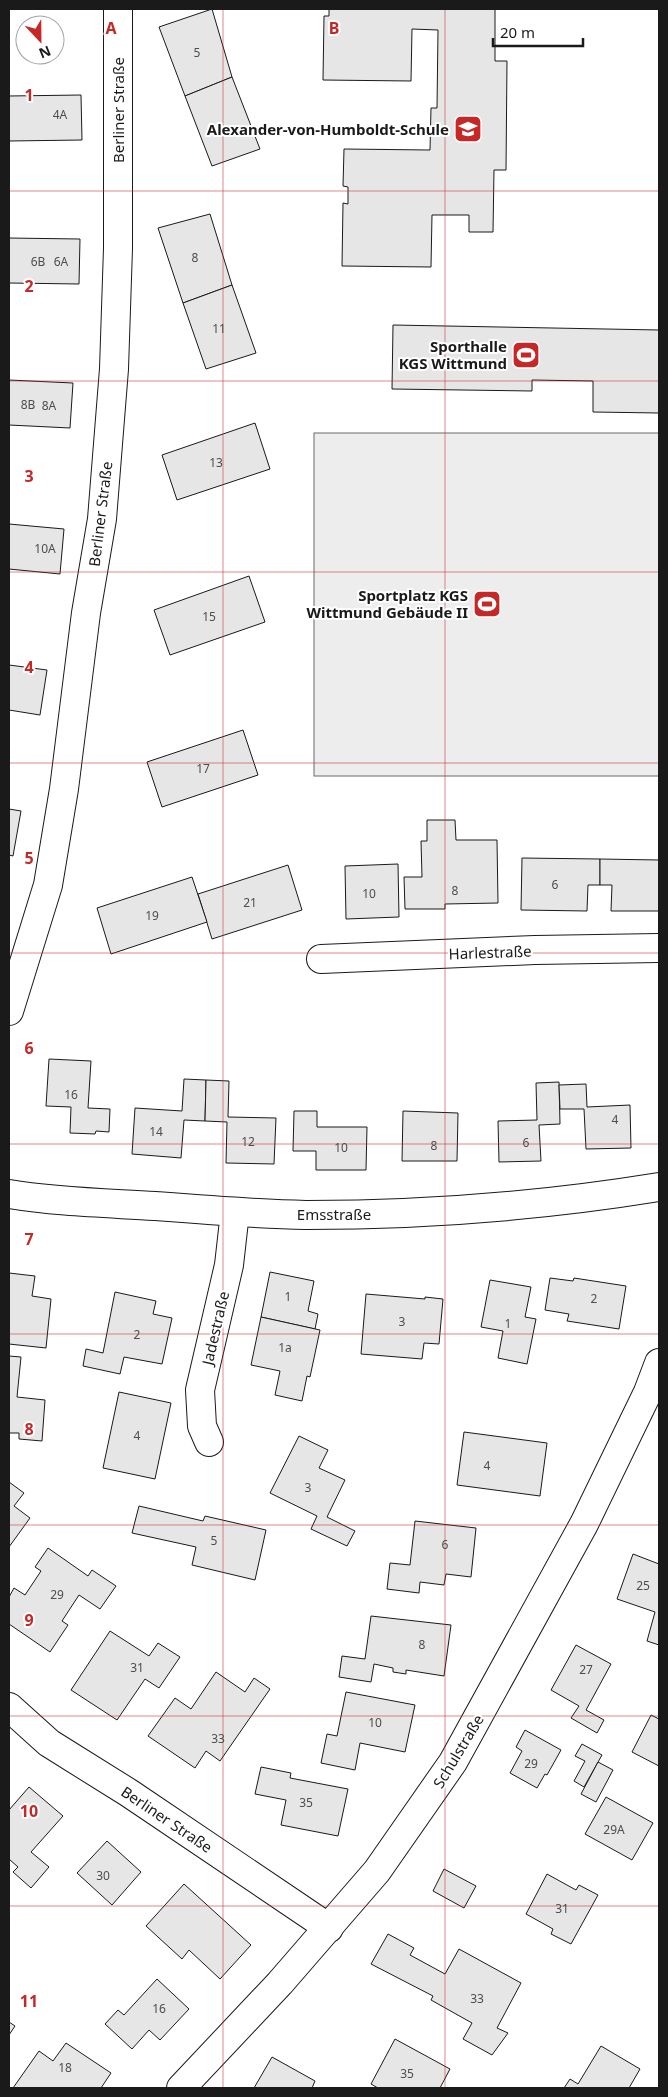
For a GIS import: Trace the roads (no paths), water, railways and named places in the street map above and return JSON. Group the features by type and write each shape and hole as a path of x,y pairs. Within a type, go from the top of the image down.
{"street":[{"name":"Berliner Straße","path":"9,1011 48,885 64,789 86,613 102,519 114,369 118,248 118,9"},
{"name":"Harlestraße","path":"321,959 535,950 659,948"},
{"name":"Emsstraße","path":"9,1194 234,1212 396,1214 553,1202 659,1187"},
{"name":"Jadestraße","path":"209,1442 202,1426 200,1390 229,1265 234,1212"},
{"name":"Schulstraße","path":"181,2088 330,1928 377,1871 453,1762 584,1524 648,1392 659,1363"},
{"name":"Berliner Straße","path":"9,1707 49,1743 130,1793 330,1928"}],"place":[{"name":"Alexander-von-Humboldt-Schule","path":"468,129"},
{"name":"Sporthalle KGS Wittmund","path":"526,355"},
{"name":"Sportplatz KGS Wittmund Gebäude II","path":"487,604"}]}
